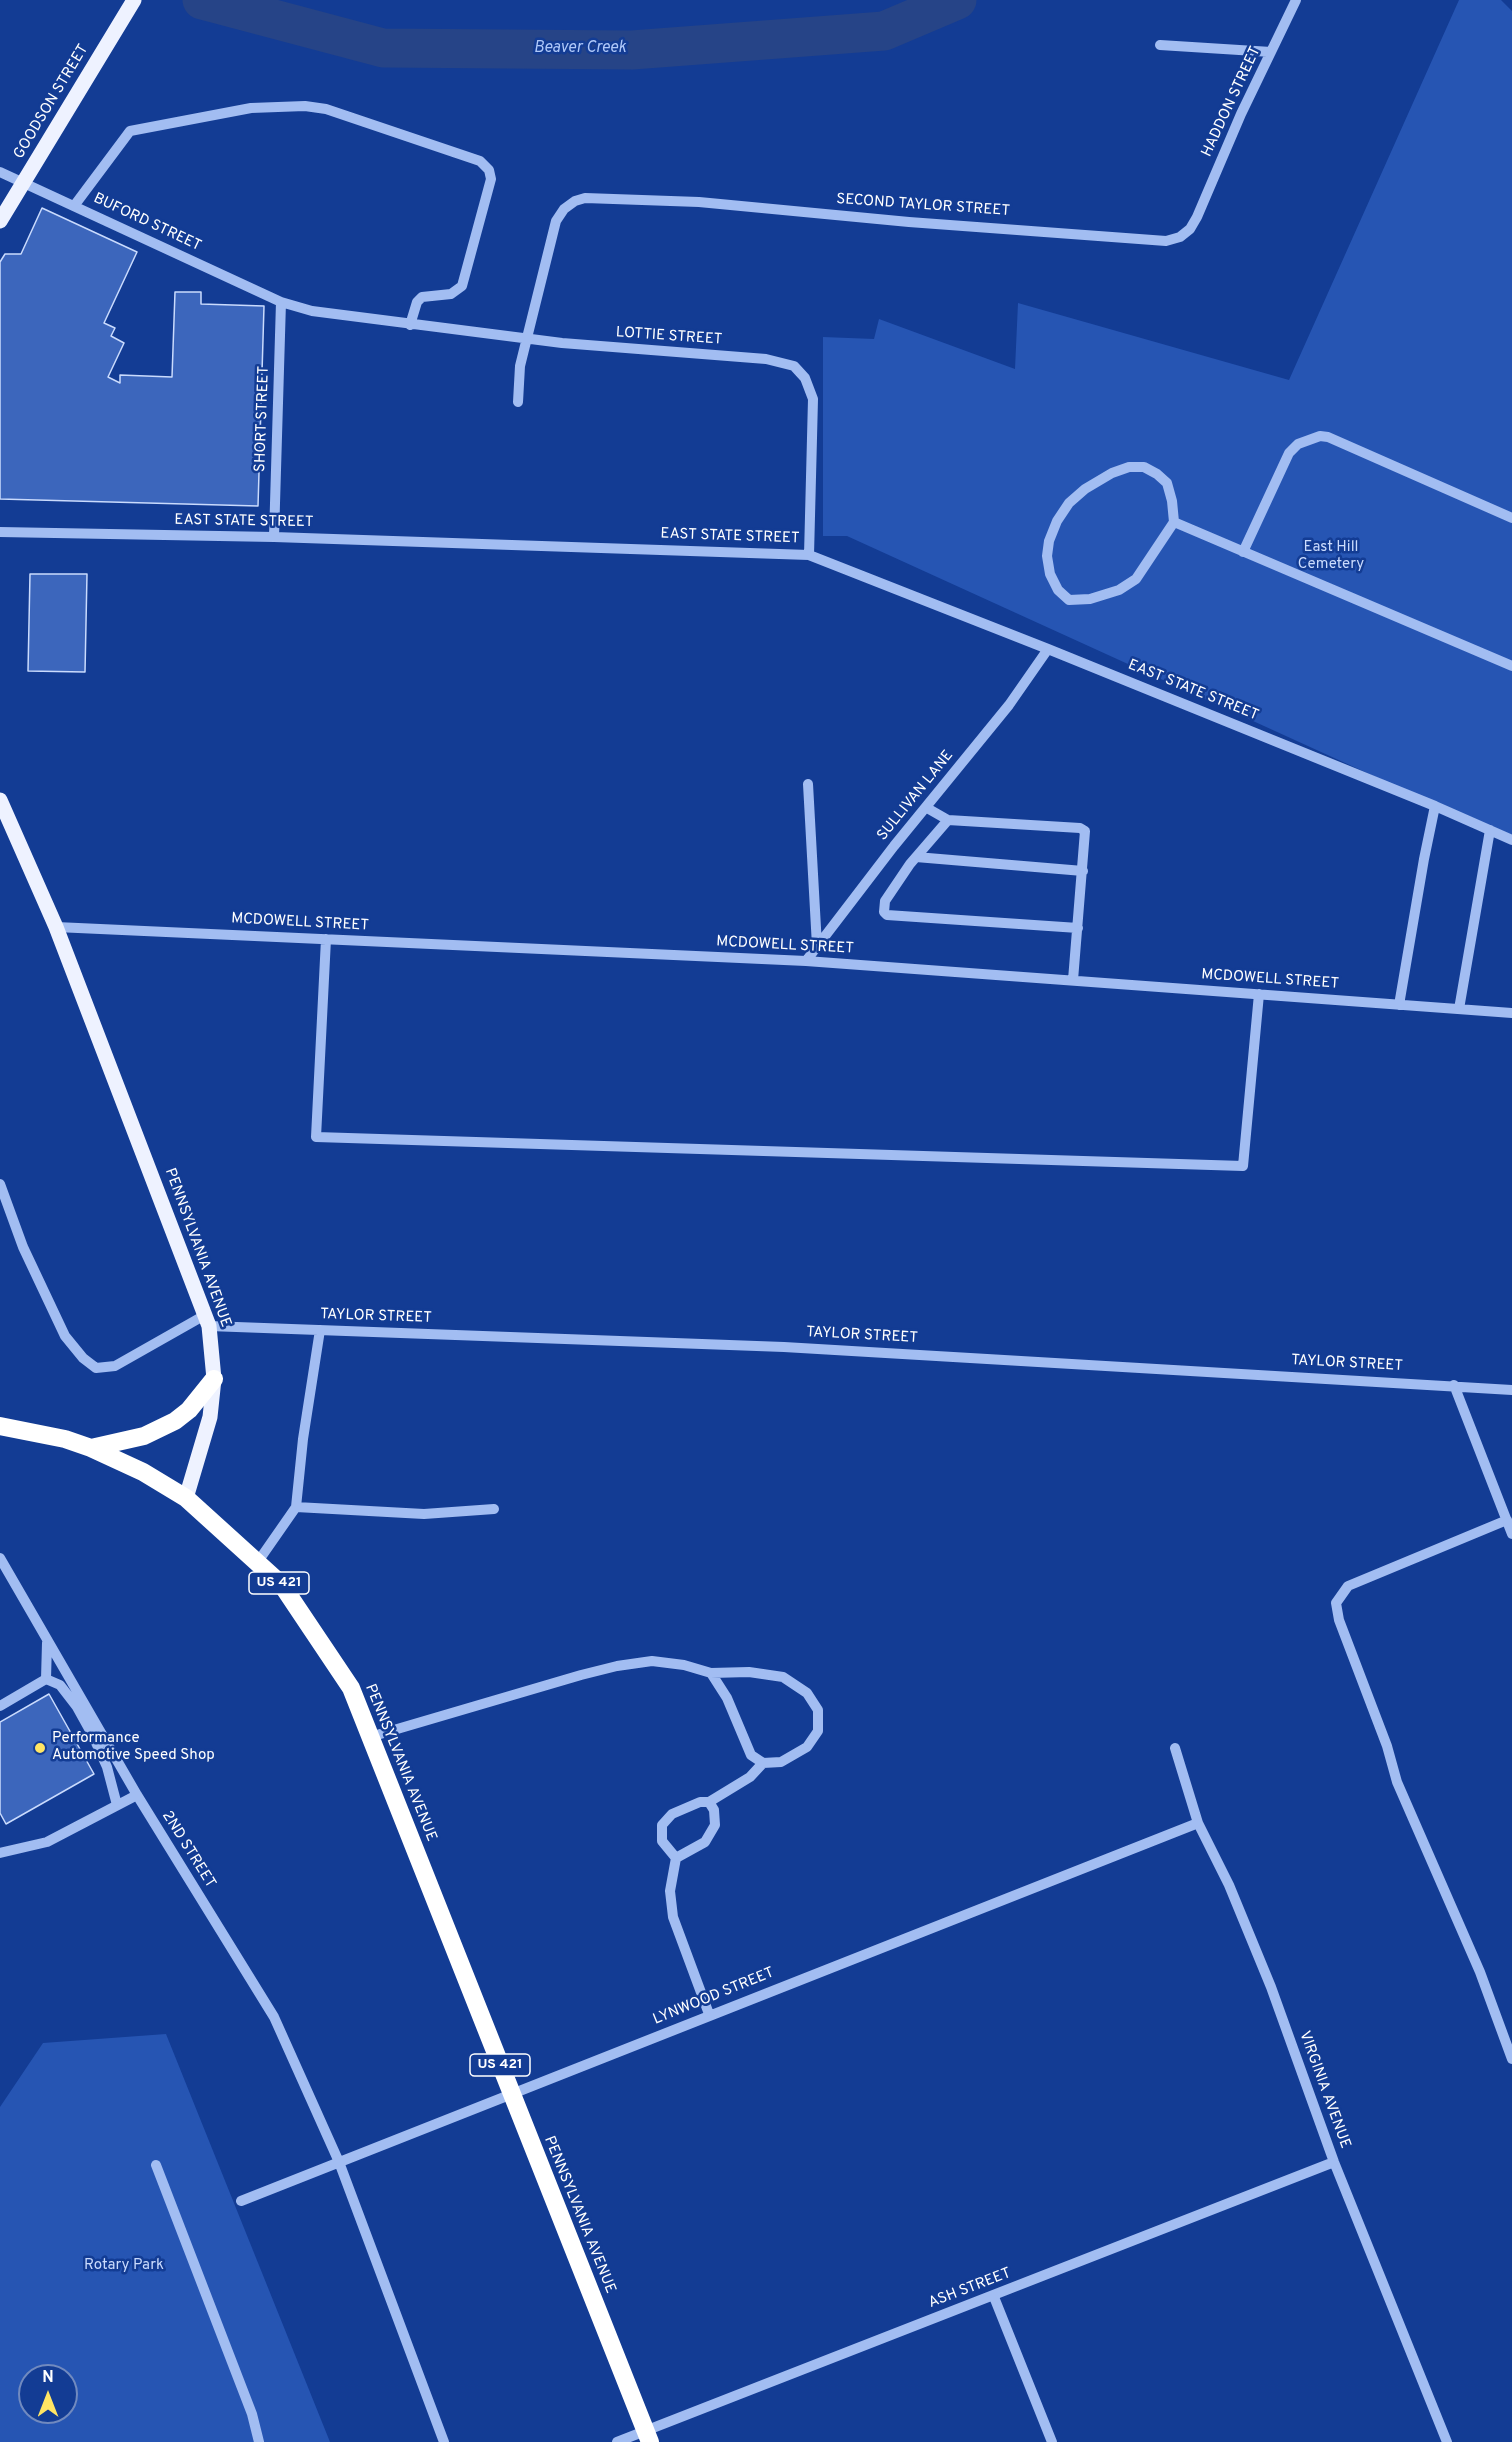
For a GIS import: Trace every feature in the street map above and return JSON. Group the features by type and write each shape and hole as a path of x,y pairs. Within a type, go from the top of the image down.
{"highway":[{"path":"91,1448 144,1436 175,1421 189,1410 214,1379"},
{"name":"US 421","path":"0,1426 37,1433 91,1448 143,1472 186,1498"},
{"name":"PENNSYLVANIA AVENUE","path":"186,1498 282,1585 351,1688 648,2436"}],"main road":[{"name":"GOODSON STREET","path":"0,221 134,0"},
{"name":"PENNSYLVANIA AVENUE","path":"0,800 56,927 207,1320 214,1379 207,1426 186,1498"}],"street":[{"name":"HADDON STREET","path":"1197,217 1296,0"},
{"path":"1160,45 1271,52"},
{"path":"74,206 123,137 130,131 250,108 305,106 326,110 480,161 489,170 491,179 462,286 451,294 422,297 417,302 410,325"},
{"name":"BUFORD STREET","path":"0,172 282,302"},
{"name":"SECOND TAYLOR STREET","path":"526,337 556,221 564,209 585,198 638,198 1166,241 1185,233 1197,217"},
{"name":"LOTTIE STREET","path":"282,302 342,317 633,350 766,359 794,366 805,378 813,399 809,555"},
{"name":"SHORT STREET","path":"274,537 282,302"},
{"path":"518,402 520,366 526,337"},
{"path":"1244,552 1289,453 1298,444 1320,436 1512,518"},
{"path":"1129,467 1144,467 1167,483 1174,522 1136,579 1119,590 1090,598 1069,600 1058,590 1050,574 1047,556 1049,541 1057,521 1069,503 1094,483 1129,467"},
{"path":"1174,522 1512,666"},
{"name":"EAST STATE STREET","path":"0,532 274,537 809,555 1048,649 1435,806 1512,840"},
{"name":"SULLIVAN LANE","path":"806,961 894,846 1010,705 1048,649"},
{"path":"808,784 817,946"},
{"path":"1399,1005 1435,806"},
{"path":"927,808 948,820 1080,828 1086,835 1073,980"},
{"path":"948,820 916,857 885,901 884,912 887,915 1078,928"},
{"path":"1459,1009 1490,830"},
{"path":"916,857 1083,871"},
{"name":"MCDOWELL STREET","path":"56,927 806,961 1512,1013"},
{"path":"326,939 316,1137 1243,1166 1259,994"},
{"path":"0,1184 23,1247 64,1336 83,1358 96,1368 115,1366 207,1320"},
{"name":"TAYLOR STREET","path":"207,1320 320,1330 784,1347 1512,1390"},
{"path":"257,1563 296,1507 303,1439 320,1330"},
{"path":"1454,1385 1512,1534"},
{"path":"296,1507 424,1514 494,1509"},
{"path":"1507,1520 1348,1586 1336,1603 1339,1620 1387,1746 1397,1782 1480,1972 1512,2059"},
{"name":"2ND STREET","path":"0,1558 47,1643 137,1795 273,2017 339,2163 444,2442"},
{"path":"46,1679 47,1643"},
{"path":"370,1737 617,1666 652,1661 684,1665 711,1673 749,1672 783,1677 807,1693 818,1710 818,1731 807,1747 781,1762 763,1763 751,1755 726,1698 711,1673"},
{"path":"0,1706 46,1679"},
{"path":"46,1679 60,1685 77,1707 107,1767 117,1805"},
{"name":"VIRGINIA AVENUE","path":"1175,1748 1198,1823 1229,1885 1271,1987 1334,2162 1447,2442"},
{"path":"710,2014 673,1917 670,1891 676,1858 662,1841 662,1825 672,1814 700,1802 709,1802 750,1777 763,1763"},
{"path":"0,1853 47,1842 137,1795"},
{"path":"676,1858 705,1842 715,1825 714,1810 709,1802"},
{"name":"LYNWOOD STREET","path":"241,2201 1198,1823"},
{"name":"ASH STREET","path":"616,2442 648,2436 1334,2162"},
{"path":"156,2165 252,2414 259,2442"},
{"path":"994,2297 1052,2442"}],"green space":[{"name":"East Hill Cemetery","path":"1459,0 1501,0 1512,11 1512,839 847,536 823,536 823,337 874,339 879,319 1015,369 1018,303 1289,380"},
{"name":"Rotary Park","path":"166,2034 330,2442 0,2442 0,2107 43,2043"}],"building":[{"path":"42,208 137,252 104,323 115,328 111,336 124,343 108,377 120,383 120,375 172,377 175,292 201,292 201,304 264,306 258,506 0,499 0,262 5,254 21,254"},
{"path":"30,574 87,574 85,672 28,671"},
{"name":"Performance Automotive Speed Shop","path":"49,1694 94,1774 6,1824 0,1813 0,1722"}],"waterway":[{"name":"Beaver Creek","path":"202,0 383,48 632,50 884,31 957,0"}],"place":[{"name":"Performance Automotive Speed Shop","path":"40,1748"}]}
